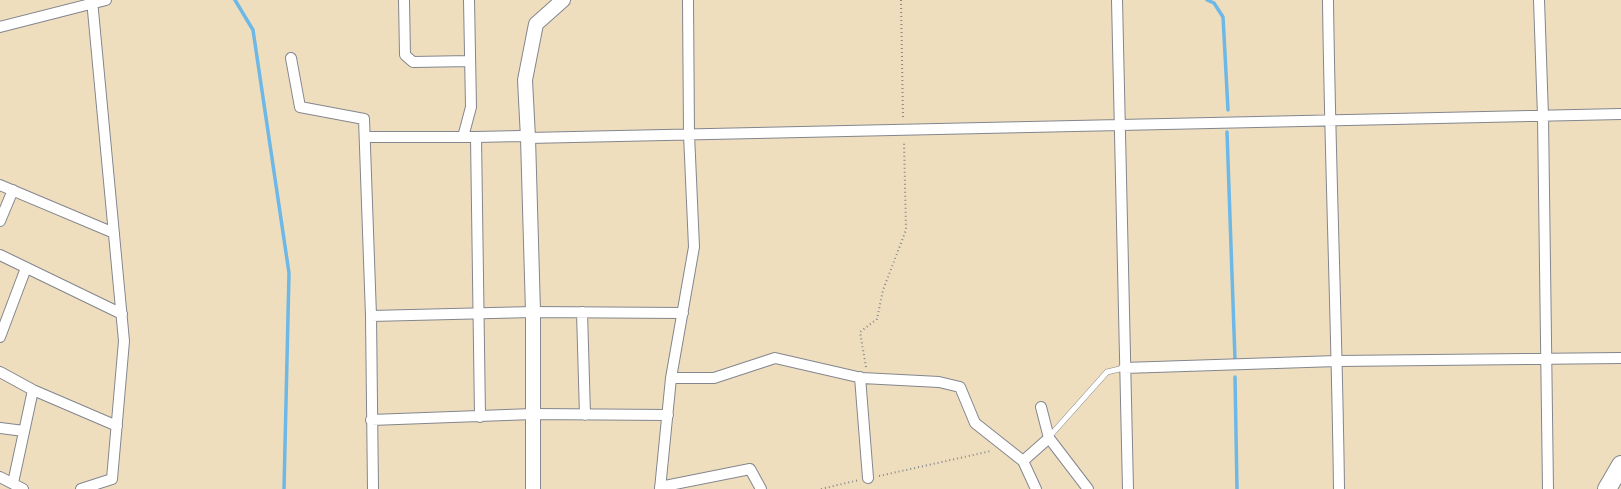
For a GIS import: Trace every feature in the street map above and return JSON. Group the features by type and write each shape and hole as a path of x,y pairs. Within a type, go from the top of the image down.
{"highway":[{"path":"1606,489 1621,465"}],"street":[{"path":"0,27 93,2 106,0"},
{"path":"404,0 405,55 412,62 470,61"},
{"path":"463,137 471,106 469,0"},
{"path":"533,489 533,312 528,138 524,80 536,24 563,0"},
{"path":"688,0 689,134 694,247 671,378 660,488 750,470 761,489"},
{"path":"1116,0 1128,489"},
{"path":"1328,0 1329,119 1337,362 1339,489"},
{"path":"1539,0 1543,116 1545,359 1548,489"},
{"path":"81,489 106,485 112,479 124,341 93,2"},
{"path":"291,58 300,107 364,119 371,316 371,420 373,489"},
{"path":"365,137 521,136 528,138 1120,123 1621,114"},
{"path":"476,137 480,417"},
{"path":"0,185 114,233"},
{"path":"0,221 13,190"},
{"path":"0,255 122,314"},
{"path":"0,337 26,268"},
{"path":"371,316 533,312 682,312"},
{"path":"582,312 585,415"},
{"path":"671,378 714,378 775,358 864,378 939,382 960,387 975,423 1023,461 1036,489"},
{"path":"1124,368 1337,362 1621,358"},
{"path":"0,372 34,390 117,426"},
{"path":"864,378 868,478"},
{"path":"13,483 34,390"},
{"path":"1041,407 1049,438 1088,489"},
{"path":"371,420 533,414 668,415"},
{"path":"0,428 24,431"},
{"path":"1023,461 1049,438"},
{"path":"0,477 23,489"}],"lane":[{"path":"1049,438 1107,372 1124,368"}],"path":[{"path":"864,378 860,332 877,319 883,290 906,230 901,0"},
{"path":"821,489 1006,448"}],"waterway":[{"path":"235,0 253,30 289,273 284,489"},
{"path":"1207,0 1214,3 1223,17 1228,110"},
{"path":"1227,132 1235,360"},
{"path":"1235,377 1237,489"}]}
